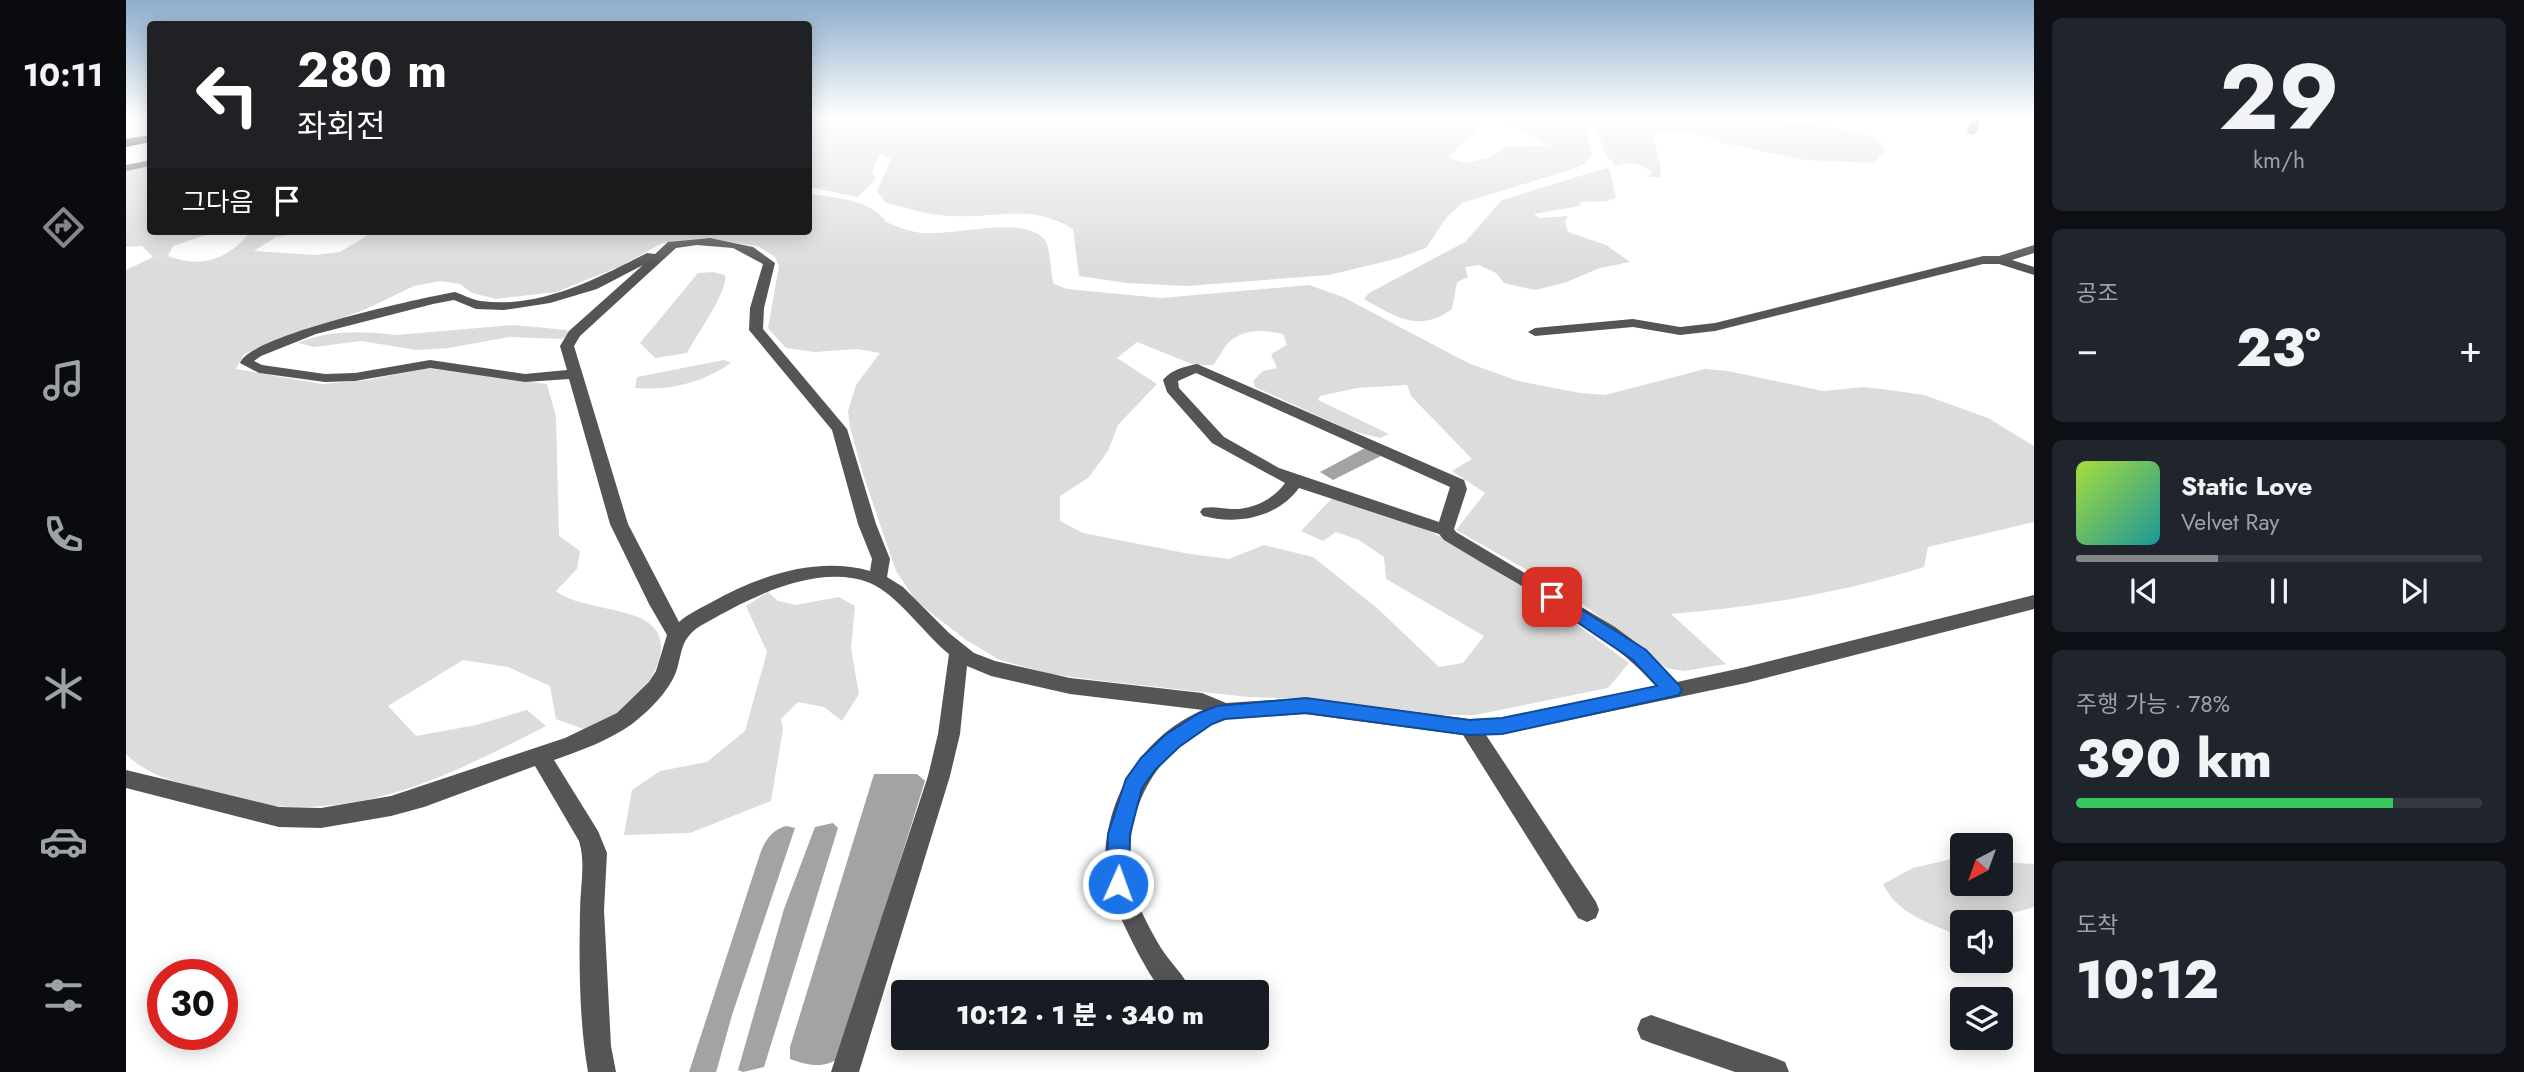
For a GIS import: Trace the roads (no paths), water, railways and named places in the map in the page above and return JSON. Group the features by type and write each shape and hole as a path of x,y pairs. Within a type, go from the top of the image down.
{"street":[{"path":"575,374 544,379 525,378 430,364 355,377 325,378 259,369 247,363 256,353 311,331 433,300 455,296 476,305 504,306 569,295 593,286 665,249 688,241 706,241 746,249 759,254 769,263 757,308 756,330 839,429 867,524 881,558 878,579"},
{"path":"1535,332 1633,323 1680,331 1715,327 1974,262 2000,260 2034,248"},
{"path":"665,249 569,341 568,354 619,524 658,604 677,635"},
{"path":"2000,260 2034,271"},
{"path":"1445,530 1460,489 1452,480 1197,368 1179,373 1170,380 1171,388 1218,440 1294,481 1445,530 1462,544 1608,632 1639,655 1672,690"},
{"path":"1209,512 1251,513 1285,494 1294,481"},
{"path":"126,779 279,817 321,818 391,806 540,755 604,730 624,719 641,705 666,673 677,635 715,607 749,590 787,577 852,572 878,579 896,592 959,652 991,668 1070,686 1202,701 1224,711"},
{"path":"1169,980 1152,957 1118,884 1119,834 1133,785 1148,764 1172,741 1206,718 1224,711 1306,706 1469,727 1502,726 1746,675 2034,602"},
{"path":"845,1072 939,776 949,734 959,652"},
{"path":"1469,727 1587,910"},
{"path":"540,755 586,830 595,853 592,910 597,1046 602,1072"},
{"path":"1651,1029 1775,1072"}]}
